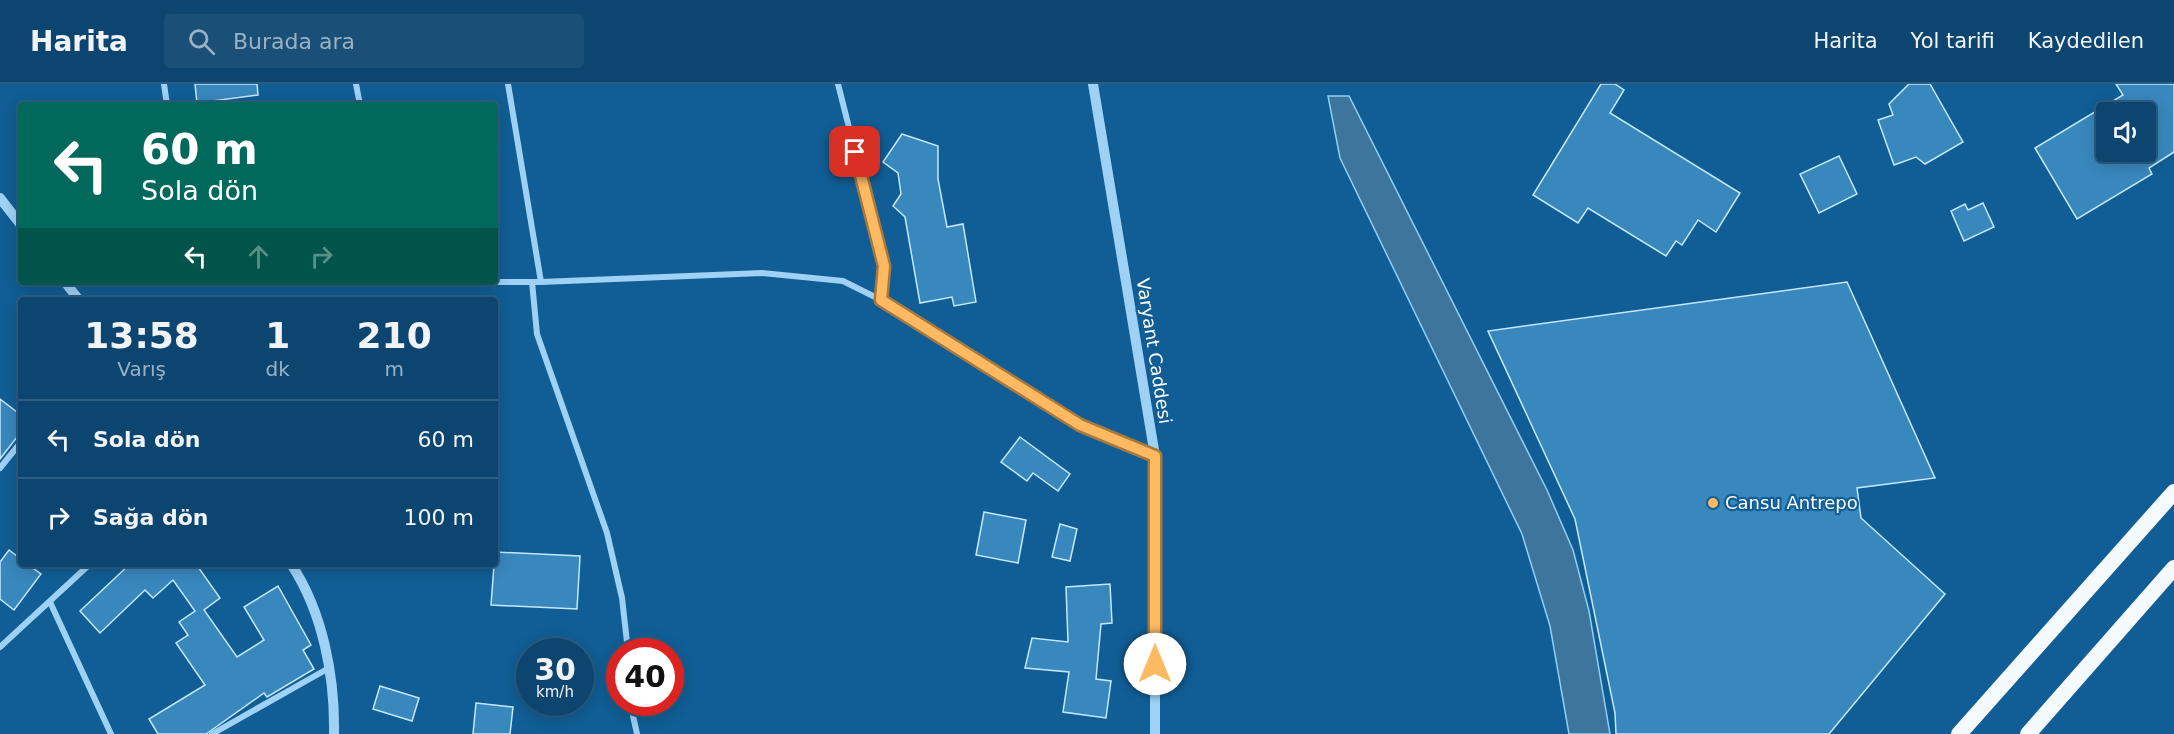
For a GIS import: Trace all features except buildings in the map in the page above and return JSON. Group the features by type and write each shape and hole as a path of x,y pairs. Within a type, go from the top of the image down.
{"highway":[{"path":"1959,734 2174,492"},
{"path":"2028,734 2174,568"}],"street":[{"path":"164,84 167,102"},
{"path":"356,84 359,102"},
{"path":"508,84 541,282"},
{"path":"838,84 884,266 881,300"},
{"name":"Varyant Caddesi","path":"1093,84 1155,456 1155,734"},
{"path":"0,198 18,221"},
{"path":"498,282 762,273 843,281 881,300 1080,425 1155,456"},
{"path":"532,282 537,334 610,544 622,598 627,638"},
{"path":"67,285 77,297"},
{"path":"0,468 18,446"},
{"path":"0,647 87,567"},
{"path":"293,567 310,598 329,668 333,686 334,734"},
{"path":"50,602 111,734"},
{"path":"212,734 329,668"},
{"path":"633,716 637,734"}],"water":[{"path":"1328,96 1349,96 1547,490 1573,550 1589,611 1610,734 1569,734 1550,626 1522,534 1340,158"}],"place":[{"name":"Cansu Antrepo","path":"1713,503"}],"route":[{"path":"855,152 884,266 881,300 1080,425 1155,456 1155,664"}]}
